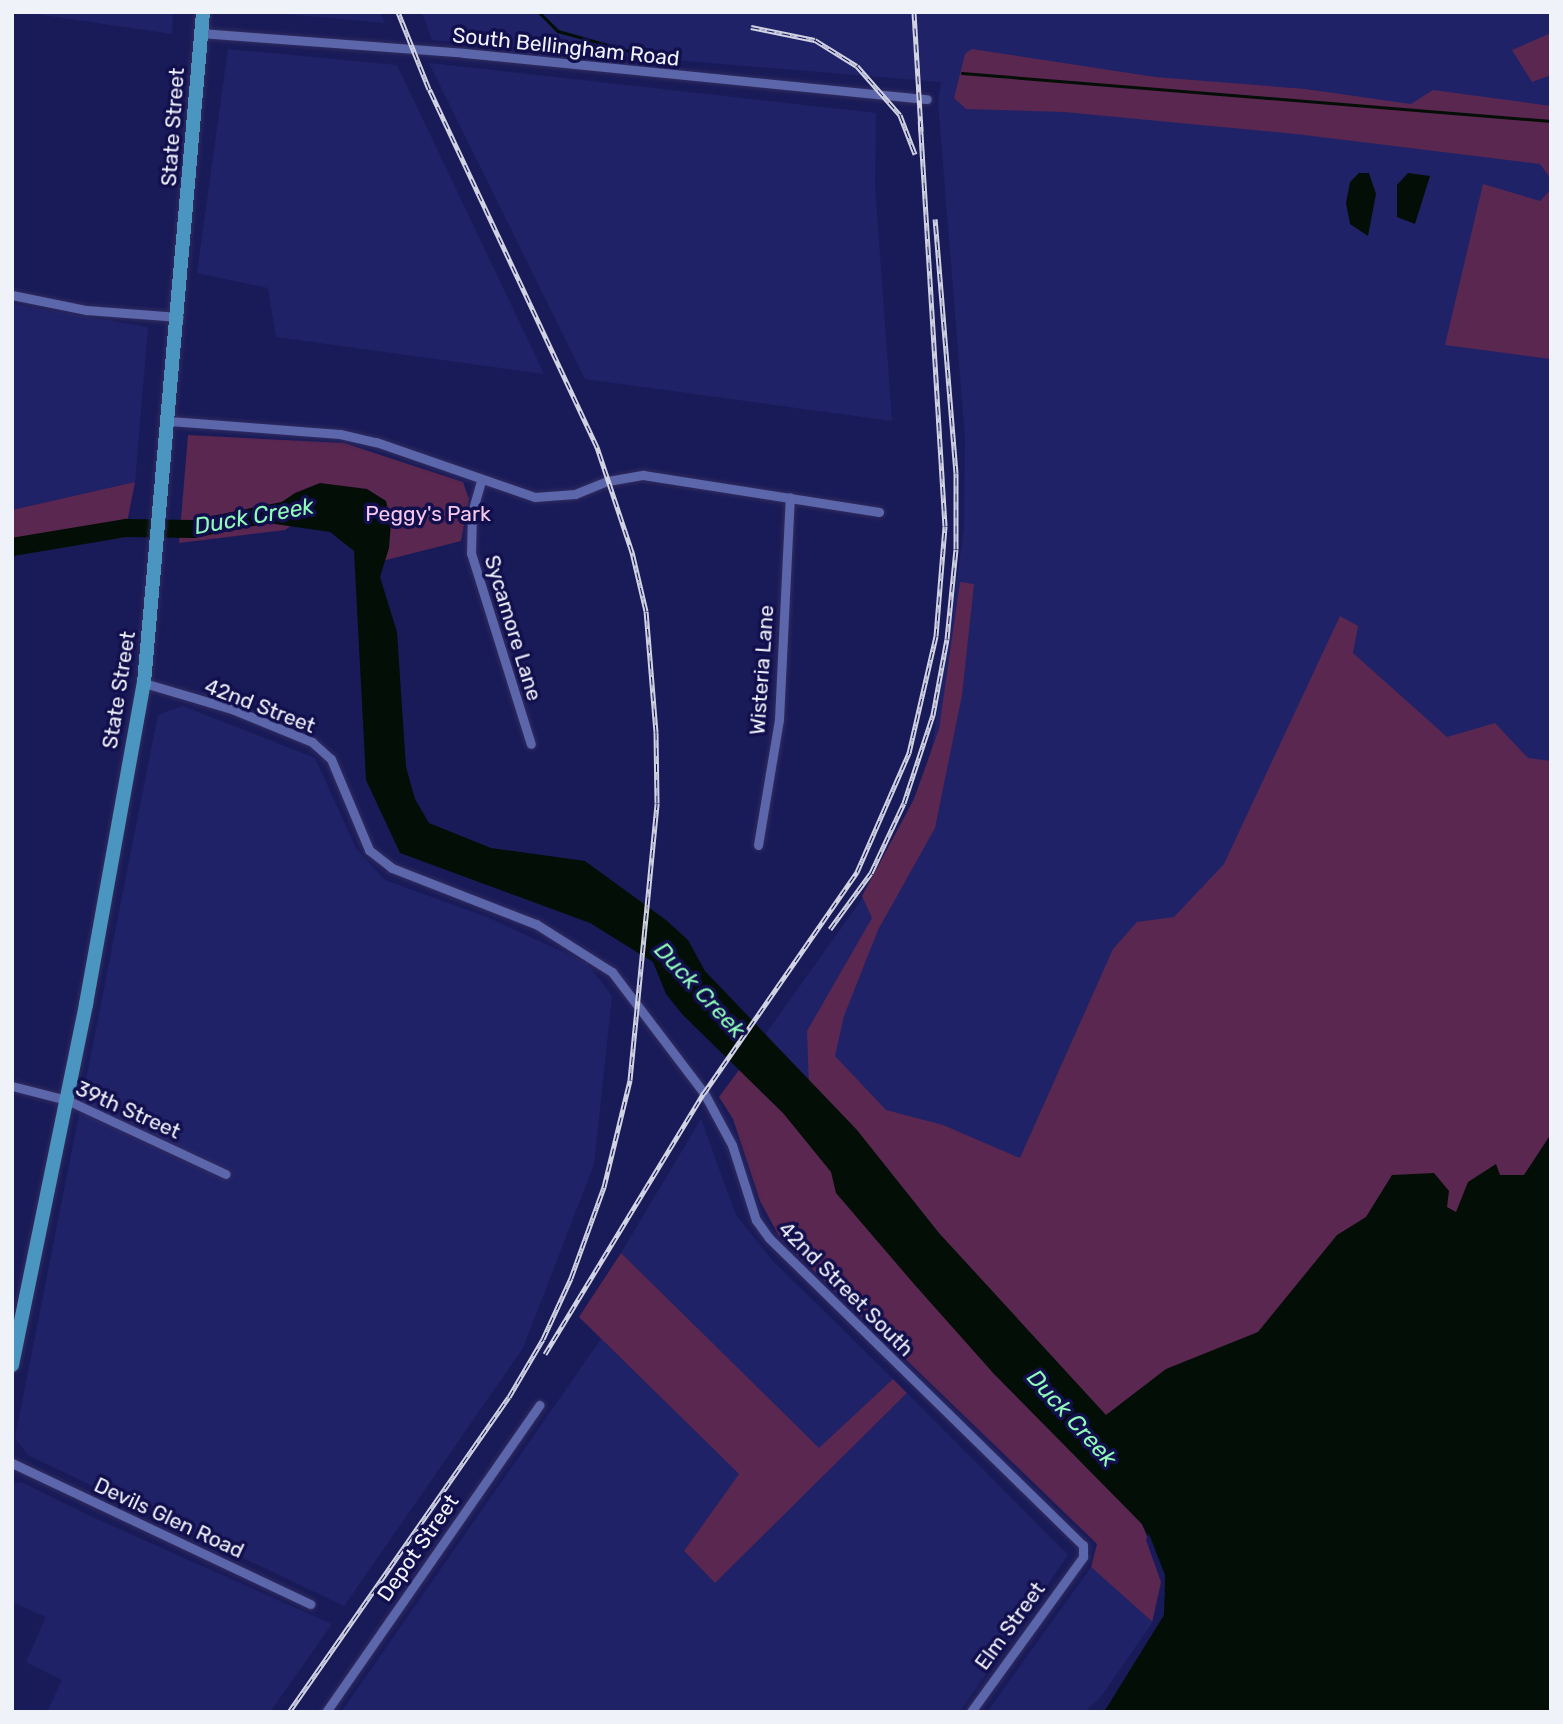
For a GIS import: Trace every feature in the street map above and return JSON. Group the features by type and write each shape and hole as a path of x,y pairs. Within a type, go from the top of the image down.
{"main road":[{"name":"State Street","path":"12,1365 67,1100 144,683 170,421 203,12"}],"street":[{"name":"South Bellingham Road","path":"201,33 464,53 927,99"},
{"path":"12,295 86,310 179,317"},
{"path":"170,421 340,434 376,442 481,481 535,497 554,497 643,475 880,512"},
{"name":"Sycamore Lane","path":"481,481 470,526 471,553 531,744"},
{"name":"Wisteria Lane","path":"758,845 779,719 790,497"},
{"name":"42nd Street","path":"144,683 232,709 312,742 331,759 369,850 392,868 444,891 536,924"},
{"name":"42nd Street South","path":"536,924 612,972 704,1093 732,1145 756,1220 769,1238 1083,1545 1079,1562"},
{"name":"39th Street","path":"12,1086 67,1100 226,1174"},
{"name":"Depot Street","path":"326,1712 539,1405"},
{"name":"Devils Glen Road","path":"12,1463 310,1604"},
{"name":"Elm Street","path":"971,1712 1079,1562"}],"shaded area":[{"path":"23,12 173,12 172,34"},
{"path":"262,12 380,12 385,23"},
{"path":"422,12 1551,12 1551,1134 1106,1416 760,1042 880,874 930,762 964,529 965,438 938,101 941,82 432,40"},
{"path":"228,49 397,65 544,374 276,337 268,288 197,273"},
{"path":"429,63 876,113 875,186 892,421 585,379"},
{"path":"12,304 148,327 135,482 12,510"},
{"path":"183,706 315,758 356,848 385,880 487,917 587,963 612,996 594,1164 523,1348 344,1606 28,1455 15,1438 158,715"},
{"path":"701,1119 736,1215 772,1260 893,1379 819,1449 621,1253"},
{"path":"601,1339 739,1474 684,1551 715,1583 907,1393 1068,1555 960,1712 341,1712"},
{"path":"21,1482 90,1516 332,1624 270,1712 47,1712 62,1680 26,1662 46,1617 12,1602 12,1484"},
{"path":"1091,1567 1156,1625 1102,1700 1087,1712 987,1712"}],"green space":[{"path":"1551,33 1551,75 1532,82 1512,50"},
{"path":"972,49 1155,77 1305,89 1411,104 1433,90 1551,106 1551,179 1540,164 1296,134 1064,112 966,109 954,98 965,54"},
{"path":"1483,184 1540,201 1551,189 1551,359 1445,345"},
{"name":"Peggy's Park","path":"188,435 344,443 463,482 469,499 461,541 378,562 324,503 285,530 179,543"},
{"path":"135,482 124,538 12,543 12,510"},
{"path":"960,582 974,584 962,695 935,828 878,930 844,1016 835,1056 886,1110 943,1125 1020,1158 1113,949 1137,922 1174,917 1224,864 1340,616 1358,626 1353,653 1447,737 1495,723 1528,758 1551,761 1551,1134 1532,1164 1524,1175 1066,1446 1142,1524 1164,1581 1156,1625 1091,1567 1097,1544 780,1238 760,1201 733,1119 719,1097 760,1042 950,1246 809,1087 807,1031 872,918 862,896 914,799 939,729"},
{"path":"621,1253 819,1448 893,1379 907,1393 715,1583 684,1551 739,1474 579,1317"}],"water":[{"path":"1359,173 1369,173 1376,194 1368,236 1350,224 1346,203 1350,182"},
{"path":"1408,173 1430,176 1415,224 1397,217 1397,185"},
{"path":"320,483 367,489 386,501 391,523 389,548 380,577 397,632 406,767 415,799 429,823 491,848 585,861 666,920 688,940 705,971 857,1130 939,1233 1106,1415 1166,1369 1258,1332 1337,1235 1366,1217 1392,1175 1434,1173 1449,1191 1447,1207 1456,1212 1468,1182 1496,1164 1500,1175 1524,1175 1551,1134 1551,1712 1087,1712 1102,1700 1156,1625 1165,1595 1155,1551 1142,1524 994,1374 914,1284 836,1193 831,1172 783,1113 682,1014 666,994 653,962 590,923 400,853 366,780 354,551 330,532 261,522 261,516 295,493"}],"pier":[{"path":"1149,1534 1165,1575 1164,1615 1104,1712 1084,1712 1100,1698 1152,1623 1161,1582 1146,1540"}],"waterway":[{"path":"539,12 558,31 633,52"},
{"path":"962,73 1551,121"},
{"name":"Duck Creek","path":"12,547 126,528 193,529 282,511"}],"railway":[{"path":"289,1712 509,1397 543,1339 571,1278 604,1187 630,1080 657,803 656,732 646,611 632,552 597,447 429,89 398,12"},
{"path":"914,12 921,131"},
{"path":"751,27 815,40 857,66 900,115 915,154"},
{"path":"545,1354 704,1093 857,872 909,753 936,636 945,526 920,121"},
{"path":"830,929 871,873 904,803 933,715 947,639 956,549 956,473 935,219"}]}
